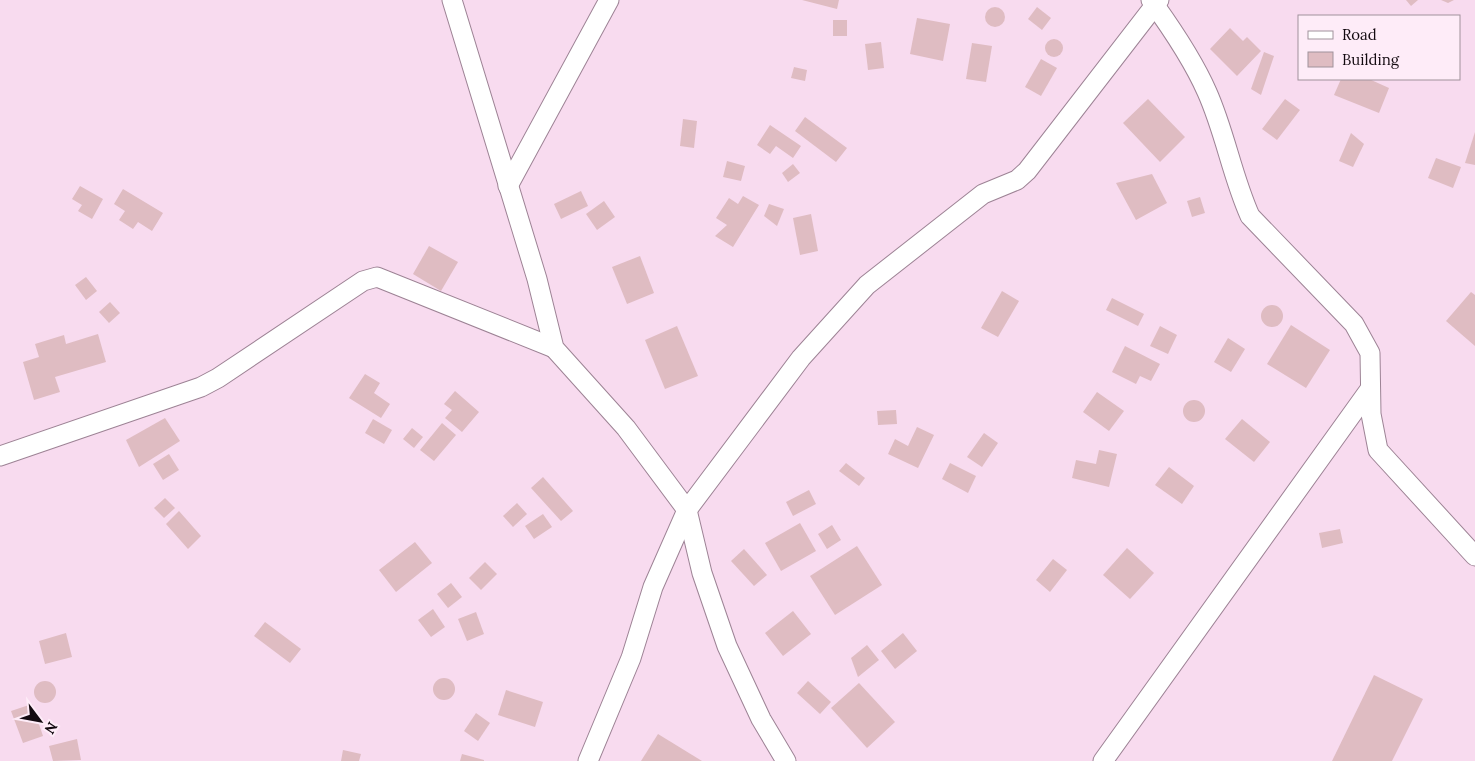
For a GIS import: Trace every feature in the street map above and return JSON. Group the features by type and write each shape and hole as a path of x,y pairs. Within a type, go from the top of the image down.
{"street":[{"path":"452,0 537,279 554,348"},
{"path":"508,186 608,0"},
{"path":"588,761 631,658 653,587 687,510 801,358 867,285 984,194 1017,180 1027,171 1155,2 1208,92 1240,194 1250,216 1354,324 1370,353 1370,389 1374,436 1378,450 1475,556"},
{"path":"0,456 201,387 218,378 363,281 377,277 554,348 626,428 687,510 702,573 727,646 761,719 786,761"},
{"path":"1103,761 1370,389"}],"building":[{"path":"802,0 839,0 837,9"},
{"path":"1406,0 1418,0 1411,6"},
{"path":"1441,0 1454,0 1448,3"},
{"path":"995,7 1002,10 1005,17 1002,24 995,27 988,24 985,17 988,10"},
{"path":"1037,7 1051,18 1042,30 1028,19"},
{"path":"917,18 950,24 943,61 910,54"},
{"path":"833,20 847,20 847,36 833,36"},
{"path":"1230,28 1243,41 1247,37 1261,51 1237,76 1210,49"},
{"path":"1054,39 1061,41 1063,48 1061,55 1054,57 1047,55 1045,48 1047,41"},
{"path":"881,42 884,68 868,70 865,44"},
{"path":"972,43 992,46 986,82 966,79"},
{"path":"1264,52 1274,56 1261,95 1251,89"},
{"path":"1041,59 1057,68 1041,96 1025,87"},
{"path":"794,67 807,70 805,81 791,78"},
{"path":"1341,80 1371,80 1389,88 1379,113 1334,95"},
{"path":"1148,99 1185,137 1160,162 1123,123"},
{"path":"1285,99 1300,110 1277,140 1262,129"},
{"path":"805,117 847,148 836,162 795,131"},
{"path":"683,119 697,121 694,148 680,146"},
{"path":"770,125 801,146 793,158 776,146 770,154 757,145"},
{"path":"1475,132 1475,165 1465,163"},
{"path":"1351,133 1364,144 1353,167 1339,161"},
{"path":"1436,158 1461,167 1453,188 1428,178"},
{"path":"727,161 745,166 741,181 723,177"},
{"path":"793,164 800,173 788,182 782,173"},
{"path":"1152,174 1167,203 1136,220 1116,183"},
{"path":"80,186 103,199 92,219 78,211 82,205 72,199"},
{"path":"123,189 163,213 152,231 138,222 133,229 119,220 125,211 114,204"},
{"path":"581,191 588,206 561,219 554,204"},
{"path":"743,196 759,205 733,247 715,236 727,225 716,218 729,198 738,204"},
{"path":"1200,197 1205,213 1192,217 1187,201"},
{"path":"604,201 615,217 597,230 586,214"},
{"path":"769,204 784,209 777,226 764,216"},
{"path":"811,214 818,251 800,255 793,218"},
{"path":"429,246 458,262 441,291 413,274"},
{"path":"640,256 654,293 627,304 612,267"},
{"path":"86,277 97,291 86,300 75,285"},
{"path":"1002,291 1019,301 998,337 981,328"},
{"path":"1471,292 1475,295 1475,346 1446,321"},
{"path":"1112,298 1144,314 1138,326 1106,310"},
{"path":"110,302 120,313 109,323 99,312"},
{"path":"1272,305 1280,308 1283,316 1280,324 1272,327 1264,324 1261,316 1264,308"},
{"path":"1291,325 1330,350 1306,388 1267,364"},
{"path":"677,326 698,376 665,389 645,340"},
{"path":"1160,326 1177,335 1168,354 1150,346"},
{"path":"98,334 106,362 55,377 60,392 34,400 23,362 39,357 35,344 64,335 66,344"},
{"path":"1228,338 1245,349 1231,372 1214,362"},
{"path":"1125,346 1160,364 1151,381 1140,376 1136,384 1112,372"},
{"path":"365,374 380,383 374,393 390,404 381,418 349,398"},
{"path":"455,391 479,412 462,432 445,418 452,410 444,404"},
{"path":"1097,392 1124,411 1109,431 1083,412"},
{"path":"1194,400 1202,403 1205,411 1202,419 1194,422 1186,419 1183,411 1186,403"},
{"path":"896,410 897,424 878,425 877,411"},
{"path":"165,418 180,441 139,467 126,440"},
{"path":"373,419 392,430 384,444 365,433"},
{"path":"1242,419 1270,442 1254,462 1225,439"},
{"path":"442,423 456,435 434,461 420,450"},
{"path":"917,427 934,435 918,468 888,454 895,439 908,446"},
{"path":"412,428 423,437 414,448 403,439"},
{"path":"984,433 998,443 982,467 967,457"},
{"path":"1099,450 1117,454 1109,487 1072,478 1076,460 1096,464"},
{"path":"169,454 179,470 163,480 153,464"},
{"path":"846,463 865,478 859,486 839,471"},
{"path":"950,463 976,476 968,493 942,479"},
{"path":"1169,467 1194,486 1182,504 1155,485"},
{"path":"543,477 573,511 561,521 531,488"},
{"path":"809,490 816,504 793,516 786,502"},
{"path":"165,498 175,508 164,518 154,508"},
{"path":"517,503 527,514 513,527 503,516"},
{"path":"179,511 201,536 188,549 166,524"},
{"path":"543,514 552,527 534,539 525,526"},
{"path":"800,523 816,551 781,571 765,543"},
{"path":"832,525 841,540 827,549 818,534"},
{"path":"1340,529 1343,543 1322,548 1319,533"},
{"path":"415,542 432,563 396,592 379,570"},
{"path":"857,546 882,585 835,615 810,576"},
{"path":"1127,548 1154,573 1130,599 1103,575"},
{"path":"744,549 767,575 754,586 731,561"},
{"path":"1053,559 1067,570 1050,592 1036,580"},
{"path":"485,562 497,574 481,590 469,578"},
{"path":"451,583 462,597 448,608 437,594"},
{"path":"433,609 445,627 431,637 418,620"},
{"path":"793,611 811,634 783,656 765,633"},
{"path":"476,612 484,634 467,641 458,619"},
{"path":"265,622 301,649 290,663 254,636"},
{"path":"66,633 72,657 45,664 39,641"},
{"path":"903,633 917,651 895,669 881,651"},
{"path":"867,645 879,660 858,677 851,658"},
{"path":"1374,675 1423,699 1392,761 1332,761"},
{"path":"444,678 452,681 455,689 452,697 444,700 436,697 433,689 436,681"},
{"path":"45,681 53,684 56,692 53,700 45,703 37,700 34,692 37,684"},
{"path":"808,681 831,702 820,714 797,693"},
{"path":"859,683 895,722 867,748 831,708"},
{"path":"506,690 543,702 535,727 498,715"},
{"path":"32,704 43,736 23,743 11,711"},
{"path":"476,713 490,723 478,741 464,731"},
{"path":"658,734 702,761 641,761"},
{"path":"77,739 81,760 53,761 49,746"},
{"path":"343,750 361,754 359,761 341,761"},
{"path":"462,754 484,760 484,761 460,761"}]}
